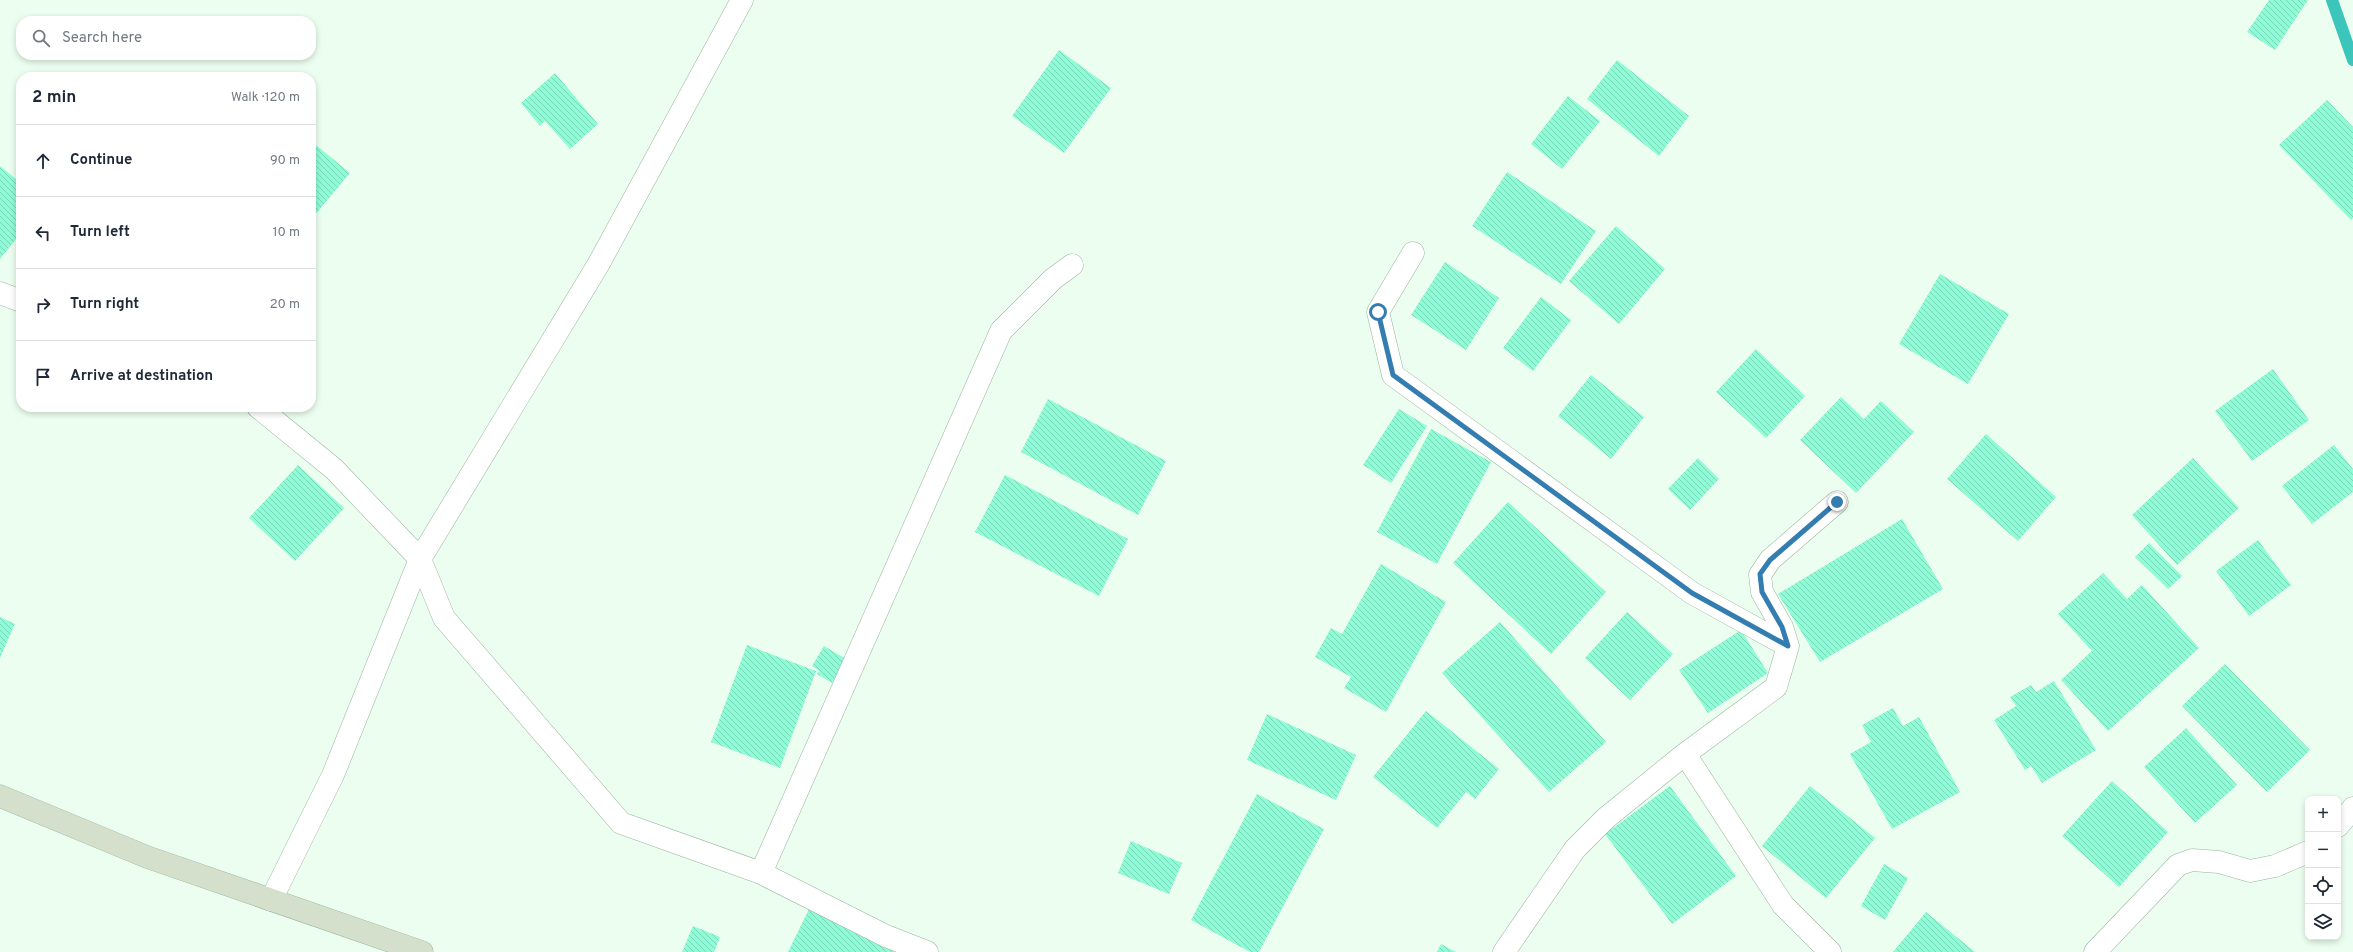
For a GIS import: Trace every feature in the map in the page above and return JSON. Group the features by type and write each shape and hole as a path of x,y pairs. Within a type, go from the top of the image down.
{"main road":[{"path":"0,796 147,857 422,952"}],"street":[{"path":"271,900 333,775 420,559 598,265 742,0"},
{"path":"1413,253 1378,312 1393,375 1692,593 1788,646"},
{"path":"761,873 1000,331 1053,279 1072,265"},
{"path":"0,293 16,299"},
{"path":"264,412 334,469 420,559 444,618 621,823 761,873 886,936 926,952"},
{"path":"1504,952 1575,849 1606,818 1685,754 1776,687 1788,646 1782,627 1762,592 1760,574 1770,560 1837,502"},
{"path":"1685,754 1783,905 1830,952"},
{"path":"2341,822 2353,808"},
{"path":"2095,952 2178,865 2192,860 2219,862 2250,871 2275,866 2305,853"}],"building":[{"path":"2269,0 2308,0 2275,50 2247,32"},
{"path":"1059,50 1111,88 1064,153 1012,116"},
{"path":"1617,60 1689,116 1659,156 1587,99"},
{"path":"555,73 598,124 570,149 545,121 540,126 521,103"},
{"path":"1568,96 1600,121 1562,169 1531,144"},
{"path":"2327,100 2353,127 2353,218 2351,220 2279,145"},
{"path":"316,145 350,173 316,214"},
{"path":"0,166 16,179 16,239 0,259"},
{"path":"1507,172 1596,231 1561,284 1472,226"},
{"path":"1616,226 1665,269 1619,324 1569,281"},
{"path":"1445,262 1499,298 1466,350 1411,315"},
{"path":"1940,274 2009,314 1968,384 1899,344"},
{"path":"1541,297 1571,320 1533,371 1503,348"},
{"path":"1756,349 1805,396 1766,438 1716,392"},
{"path":"2273,369 2309,420 2252,461 2215,411"},
{"path":"1591,375 1644,417 1611,459 1558,416"},
{"path":"1841,397 1864,419 1881,401 1914,432 1856,493 1800,440"},
{"path":"1048,399 1166,461 1138,515 1021,452"},
{"path":"1399,409 1427,426 1391,483 1363,465"},
{"path":"1431,429 1491,462 1437,564 1377,532"},
{"path":"1986,434 2056,497 2018,541 1947,479"},
{"path":"2334,445 2353,469 2353,492 2312,524 2282,486"},
{"path":"1698,458 1719,479 1690,510 1668,489"},
{"path":"2193,458 2239,508 2177,565 2132,515"},
{"path":"298,465 344,508 295,561 249,518"},
{"path":"1005,475 1128,539 1099,596 975,532"},
{"path":"1508,502 1606,592 1551,654 1453,563"},
{"path":"1902,519 1943,589 1820,662 1778,594"},
{"path":"2258,540 2291,585 2249,616 2216,571"},
{"path":"2149,543 2182,576 2168,589 2135,557"},
{"path":"1381,564 1446,602 1386,712 1344,688 1351,677 1315,657 1331,628 1342,634"},
{"path":"2103,573 2127,599 2142,585 2199,648 2108,731 2061,680 2092,651 2058,614"},
{"path":"1627,612 1673,654 1630,700 1585,658"},
{"path":"0,617 15,624 0,658"},
{"path":"1500,622 1606,742 1549,792 1442,673"},
{"path":"1741,630 1768,673 1708,713 1679,670"},
{"path":"747,645 816,671 780,768 711,742"},
{"path":"824,646 846,659 832,683 817,674 819,671 812,666"},
{"path":"2225,664 2310,750 2267,792 2182,706"},
{"path":"2054,681 2096,750 2042,783 2031,766 2025,770 1994,720 2016,706 2010,697 2031,685 2036,692"},
{"path":"1893,708 1903,726 1919,717 1960,792 1892,829 1850,754 1871,742 1862,725"},
{"path":"1426,711 1499,769 1475,799 1466,792 1437,828 1373,777"},
{"path":"1267,714 1356,755 1336,800 1247,760"},
{"path":"2186,728 2237,785 2195,823 2144,767"},
{"path":"2112,781 2168,832 2119,887 2062,836"},
{"path":"1670,786 1736,876 1672,924 1605,834"},
{"path":"1810,786 1875,838 1826,898 1762,846"},
{"path":"1257,794 1324,829 1259,952 1250,952 1191,920"},
{"path":"1131,841 1182,863 1169,894 1118,873"},
{"path":"1884,864 1908,878 1885,920 1861,906"},
{"path":"809,909 895,952 788,952"},
{"path":"1926,912 1975,952 1893,952"},
{"path":"693,926 720,937 714,952 682,952"},
{"path":"1441,944 1456,952 1437,952"}],"waterway":[{"path":"2332,0 2353,60"}],"route":[{"path":"1378,312 1393,375 1692,593 1788,646 1782,627 1762,592 1760,574 1770,560 1837,502"}]}
